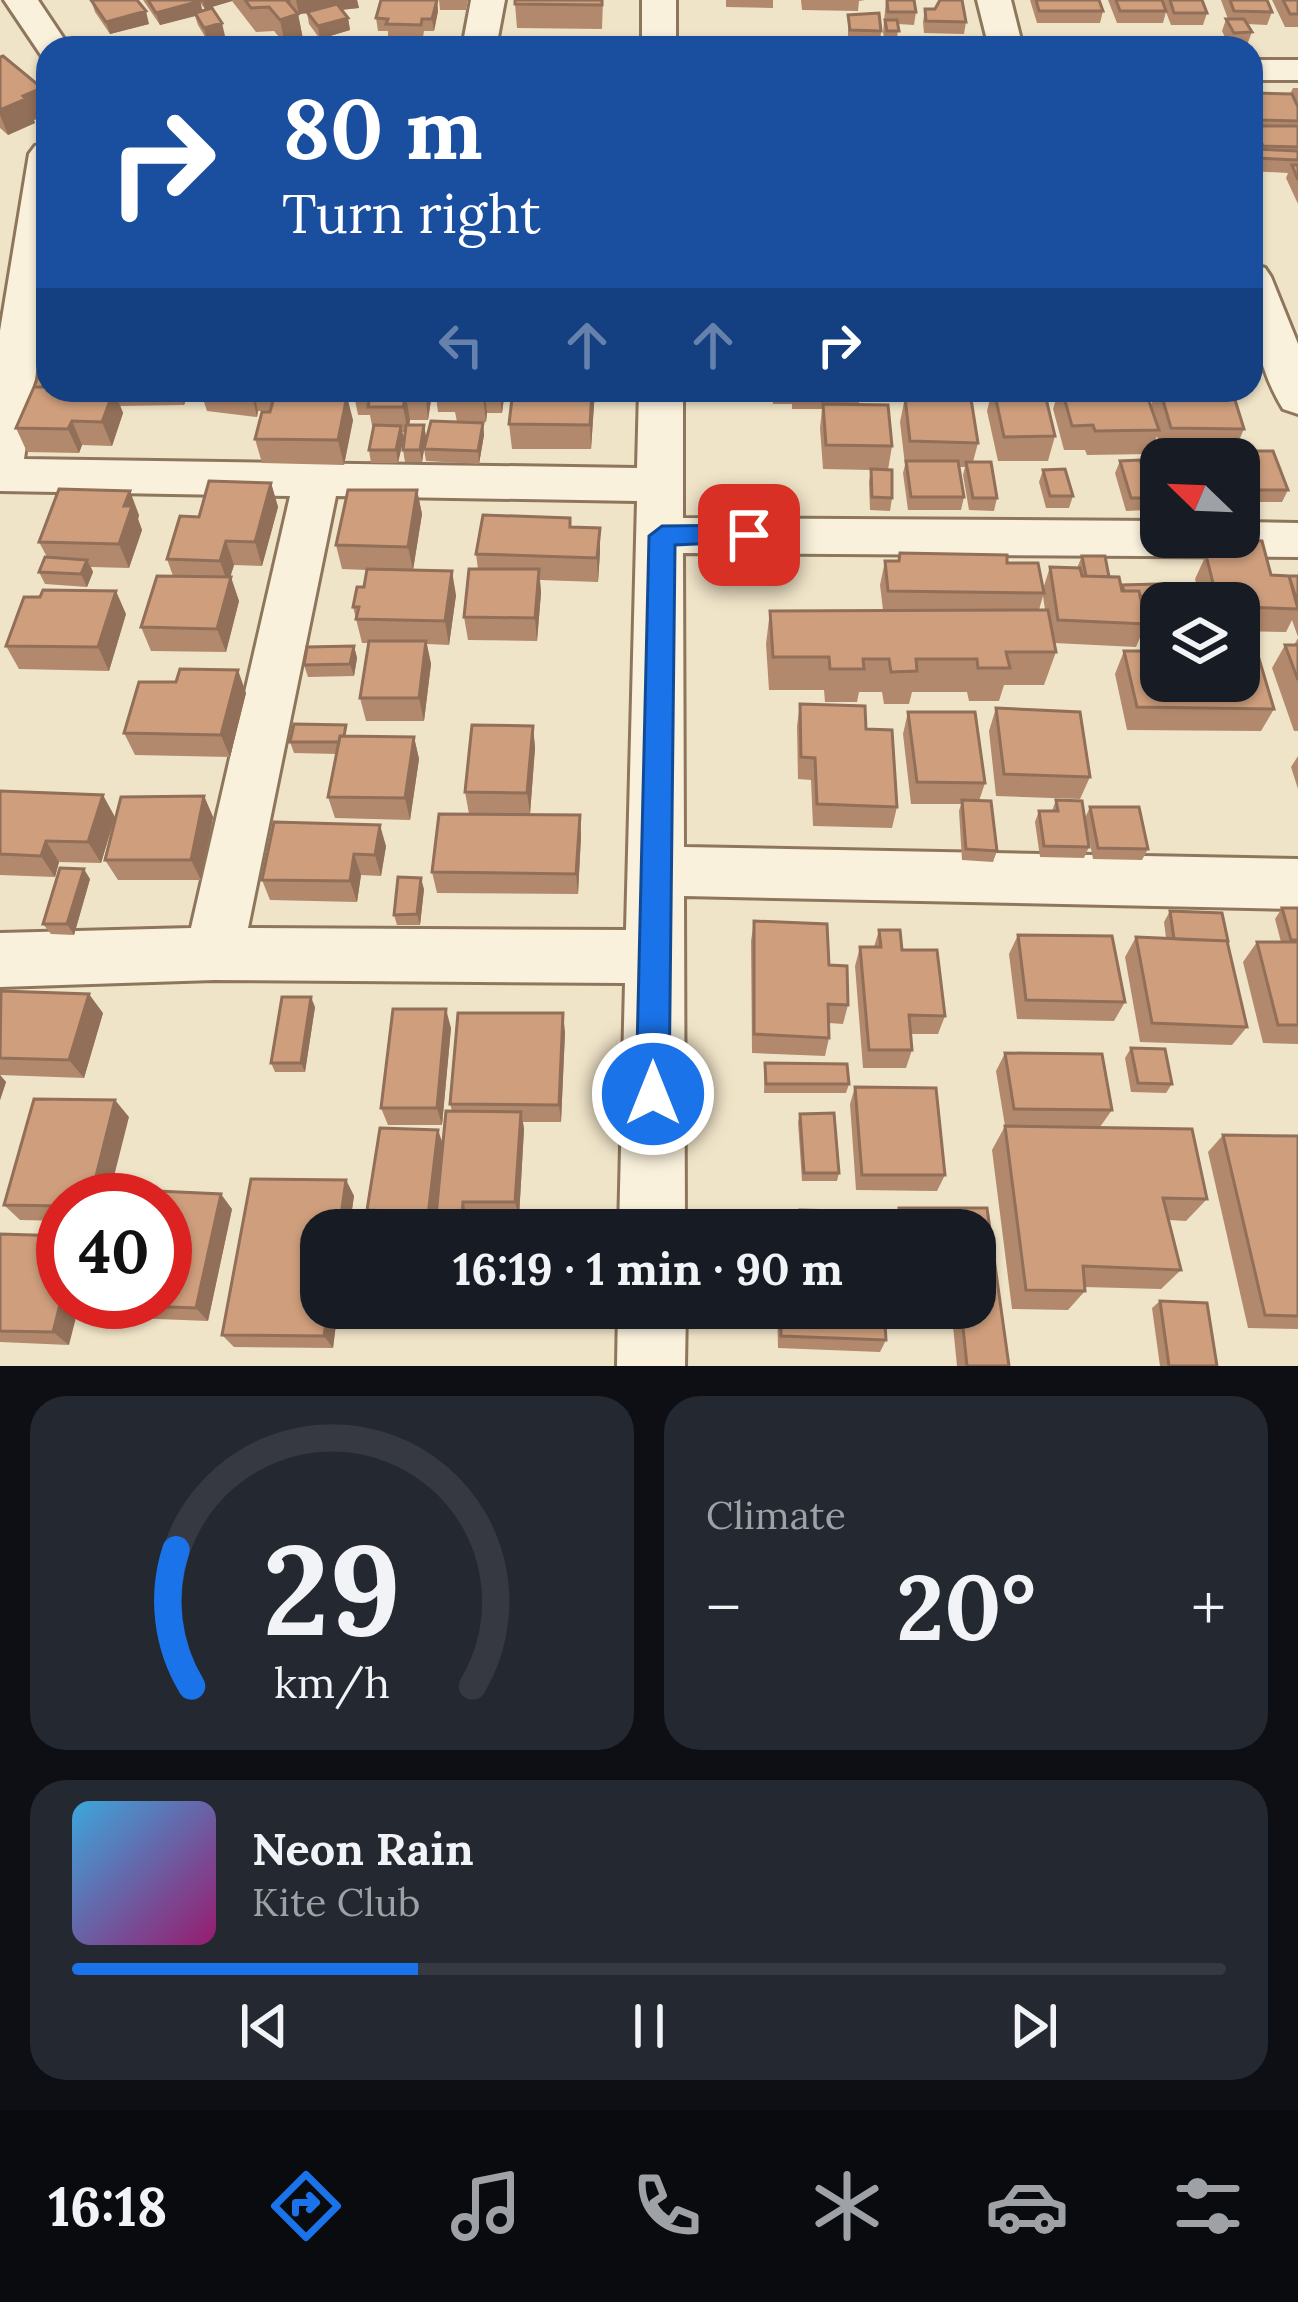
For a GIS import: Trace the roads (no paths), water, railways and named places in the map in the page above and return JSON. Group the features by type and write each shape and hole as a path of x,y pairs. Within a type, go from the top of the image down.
{"street":[{"path":"21,0 45,36"},
{"path":"481,36 488,0"},
{"path":"659,0 659,36"},
{"path":"994,0 1003,36"},
{"path":"1263,70 1298,70"},
{"path":"0,194 36,171"},
{"path":"36,224 3,424 0,471 316,481 661,510 1298,540"},
{"path":"1263,312 1298,399"},
{"path":"652,1209 661,402"},
{"path":"214,954 316,481"},
{"path":"654,871 1298,884"},
{"path":"0,960 214,954 654,958"},
{"path":"651,1366 652,1329"}]}
